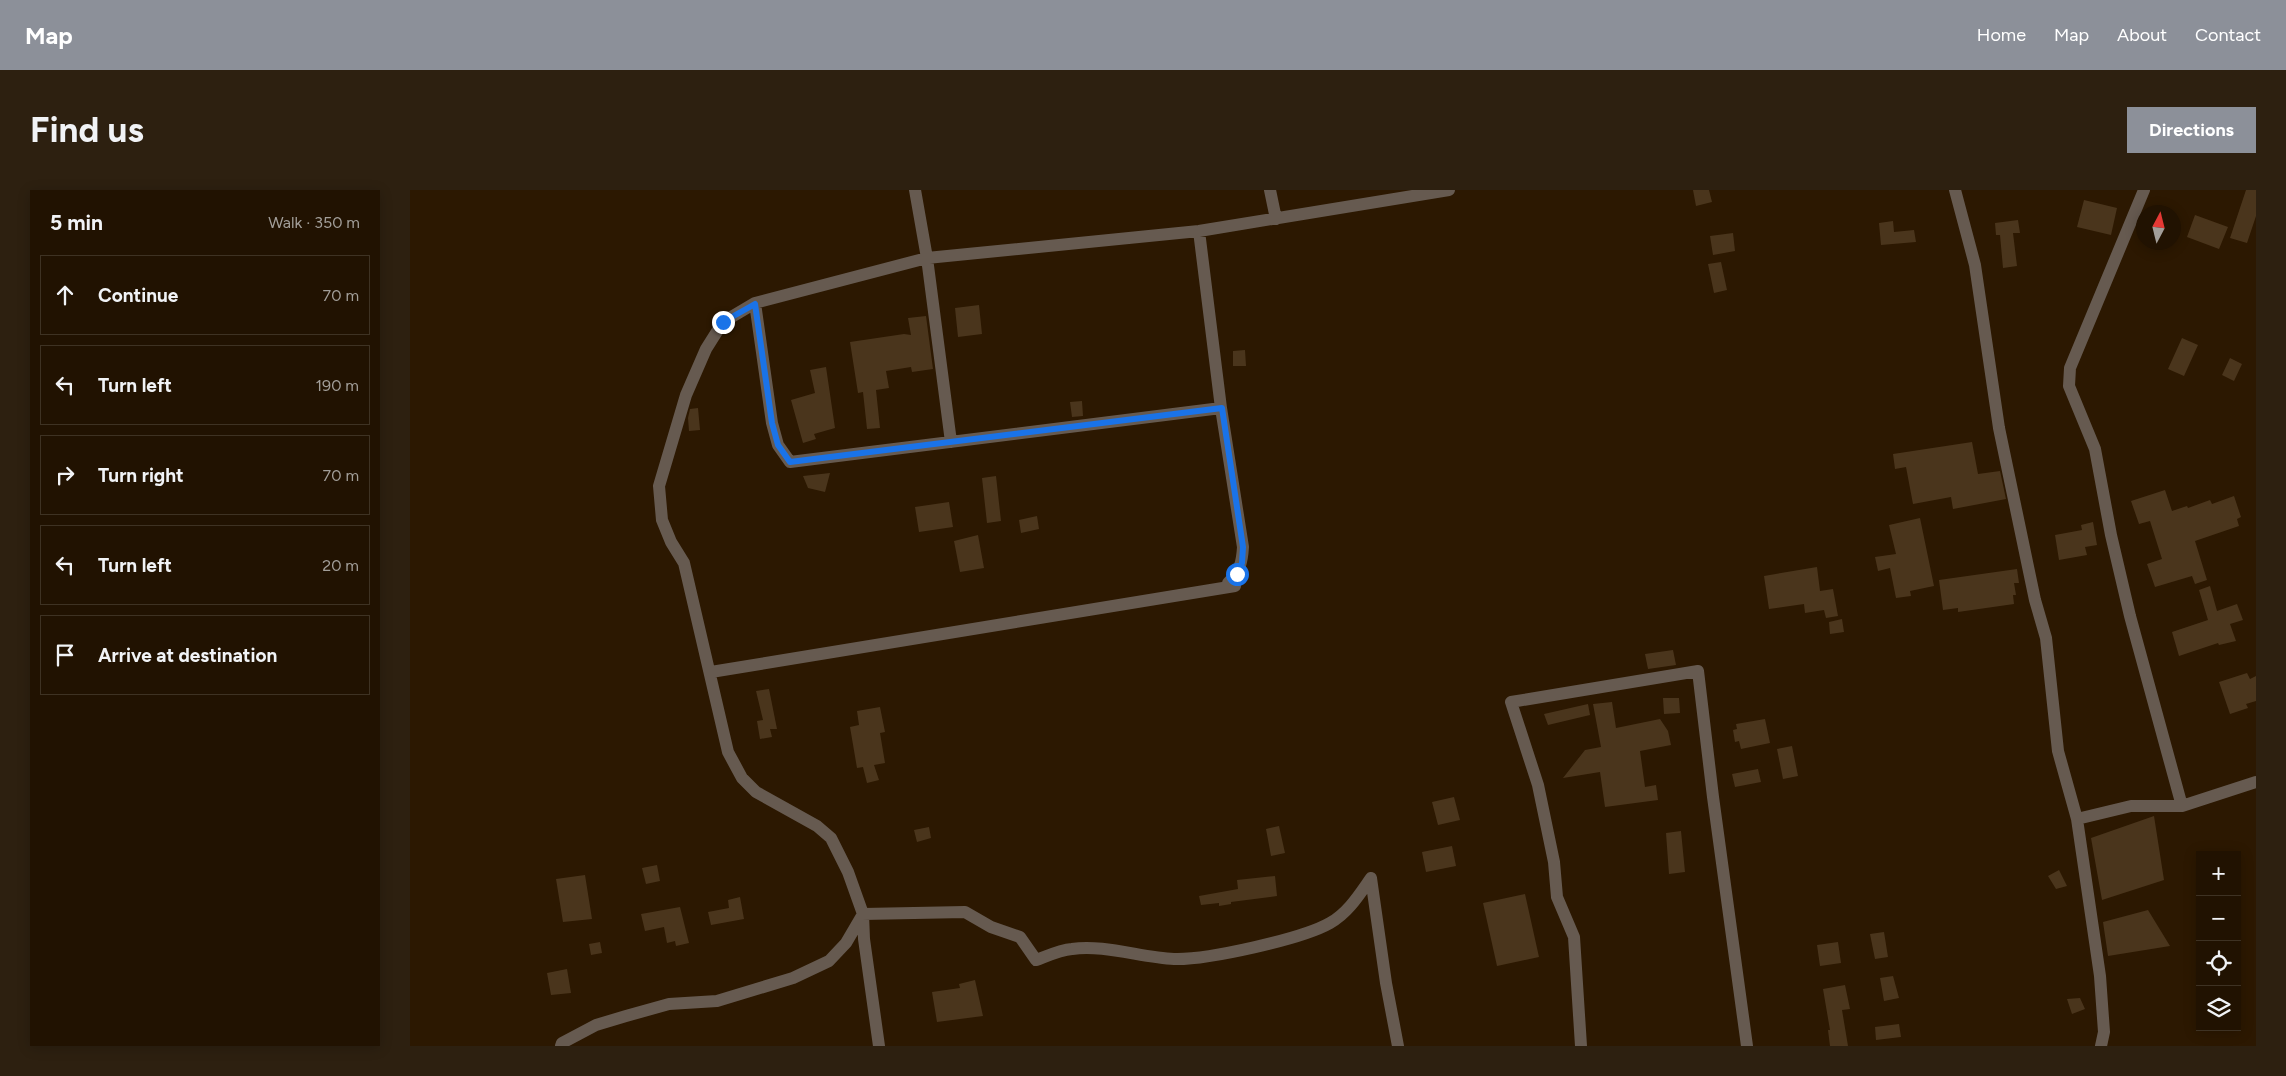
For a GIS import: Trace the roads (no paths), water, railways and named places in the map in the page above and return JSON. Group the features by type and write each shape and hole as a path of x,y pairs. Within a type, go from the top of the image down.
{"street":[{"path":"915,190 927,258 951,442"},
{"path":"1270,190 1276,219"},
{"path":"879,1046 864,939 863,914 848,872 831,838 810,822 756,792 742,778 733,765 728,752 711,672 684,563 671,542 662,520 659,486 686,395 706,348 723,322 755,304 927,258 1199,231 1449,190"},
{"path":"1954,190 1975,265 1999,428 2035,600 2046,638 2058,751 2077,819 2100,976 2104,1032 2101,1046"},
{"path":"2144,190 2070,368 2069,386 2095,449 2111,535 2128,607 2182,806"},
{"path":"711,672 1236,586 1228,582 1237,574 1242,563 1243,547 1222,408 1199,231"},
{"path":"755,304 772,423 778,445 790,462 1222,408"},
{"path":"1581,1046 1574,937 1557,897 1554,862 1538,785 1511,702 1698,671 1747,1046"},
{"path":"2077,819 2131,806 2182,806 2256,782"},
{"path":"863,914 965,912 991,927 1020,937 1036,960 1073,948 1116,950 1175,959 1218,954 1313,930 1331,923 1353,904 1371,878 1386,983 1398,1046"},
{"path":"561,1046 570,1039 603,1022 669,1004 717,1001 793,978 829,961 846,943 863,914"}]}
